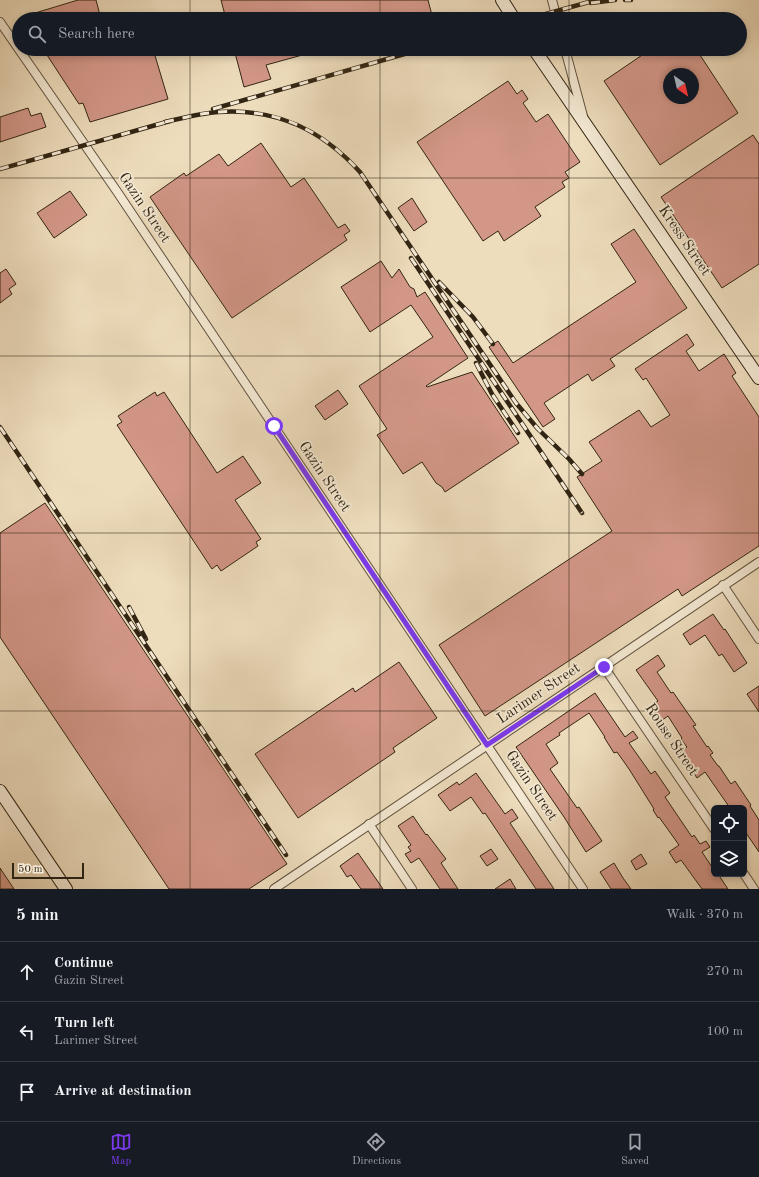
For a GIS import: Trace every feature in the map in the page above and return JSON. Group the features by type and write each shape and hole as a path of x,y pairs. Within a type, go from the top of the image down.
{"street":[{"path":"502,0 510,12"},
{"path":"552,0 555,12"},
{"name":"Gazin Street","path":"0,22 12,40"},
{"name":"Gazin Street","path":"23,56 122,200 583,889"},
{"name":"Kress Street","path":"539,56 759,378"},
{"name":"Kress Street","path":"567,56 584,121"},
{"name":"Larimer Street","path":"274,889 759,562"},
{"path":"723,585 759,639"},
{"name":"Rouse Street","path":"604,667 711,825"},
{"path":"0,791 66,889"},
{"path":"369,824 412,889"},
{"path":"746,877 754,889"}],"building":[{"path":"78,0 96,0 99,12 38,12"},
{"path":"221,0 428,0 431,12 224,12"},
{"path":"48,56 155,56 168,99 90,122 83,103 79,104"},
{"path":"236,56 299,56 266,65 271,79 244,87"},
{"path":"641,56 701,56 738,113 660,165 604,81"},
{"path":"508,81 517,94 522,90 528,99 523,103 536,122 548,114 580,162 565,172 569,178 562,182 565,187 535,207 541,216 504,241 498,231 483,241 417,142"},
{"path":"28,108 31,116 41,113 46,127 0,142 0,117"},
{"path":"753,135 759,144 759,264 722,288 661,197"},
{"path":"261,143 291,187 304,178 338,228 345,224 350,231 344,235 347,240 232,318 150,197 184,173 186,176 219,154 228,166"},
{"path":"70,191 87,215 54,238 37,213"},
{"path":"412,198 427,222 414,231 398,208"},
{"path":"634,229 687,308 610,359 615,366 592,381 588,374 544,403 555,419 543,427 489,347 498,341 513,363 636,282 611,244"},
{"path":"381,261 392,278 399,269 410,287 414,289 417,297 425,292 468,358 426,386 427,387 472,372 519,443 445,492 442,487 436,483 422,462 403,474 377,435 387,429 359,386 433,337 411,305 370,332 341,287"},
{"path":"6,269 16,284 9,289 12,294 0,303 0,273"},
{"path":"687,334 694,345 686,351 699,371 724,354 736,373 732,376 759,417 759,546 682,596 678,589 485,716 439,645 612,531 577,477 602,461 589,442 639,410 651,427 670,415 646,378 643,380 635,369"},
{"path":"338,390 348,404 325,420 315,406"},
{"path":"155,392 157,396 164,392 217,473 243,456 261,483 235,500 261,539 256,542 258,546 221,571 217,565 212,569 117,425 122,422 118,416"},
{"path":"45,503 287,864 249,889 169,889 0,637 0,533"},
{"path":"713,614 724,630 725,629 747,663 734,672 722,654 719,656 705,635 690,645 683,634"},
{"path":"658,655 665,666 657,672 696,725 693,726 707,747 708,746 713,753 710,755 731,784 735,781 759,820 759,852 747,834 747,805 728,805 705,772 697,778 680,752 687,747 681,739 682,738 668,716 661,721 651,706 658,701 636,670"},
{"path":"399,662 437,718 393,748 395,752 298,818 255,754 353,688 355,692"},
{"path":"759,686 759,712 747,694"},
{"path":"595,693 625,737 633,731 638,738 629,743 651,774 655,771 670,793 665,797 692,837 694,835 700,844 706,841 710,847 702,852 711,866 711,877 720,877 728,889 702,889 681,860 676,863 669,852 679,845 659,817 658,818 629,769 617,752 614,753 589,713 559,733 560,735 546,744 558,763 550,769 577,808 579,807 602,841 586,852 516,747"},
{"path":"476,773 505,814 512,809 518,818 510,823 554,889 536,889 485,813 483,814 471,797 450,811 438,795 457,782 459,785"},
{"path":"413,816 426,835 427,834 446,859 441,863 458,889 440,889 419,858 411,863 405,854 411,851 408,847 411,845 398,826"},
{"path":"491,849 498,859 487,866 480,856"},
{"path":"358,853 383,889 361,889 351,875 347,877 340,866"},
{"path":"641,854 647,864 636,870 631,861"},
{"path":"614,863 631,889 611,889 600,872"},
{"path":"0,868 14,889 0,889"},
{"path":"510,879 516,889 495,889"}],"railway":[{"path":"553,12 596,0"},
{"path":"591,3 615,0"},
{"path":"625,0 631,0"},
{"path":"213,109 398,56"},
{"path":"165,122 219,112 260,114 279,118 297,125 330,144 360,172 516,403 538,429 582,474"},
{"path":"0,169 170,121"},
{"path":"411,258 582,513"},
{"path":"439,282 473,317 493,344"},
{"path":"476,363 492,394 518,433"},
{"path":"0,427 286,855"},
{"path":"129,607 146,639"}],"route":[{"path":"274,426 487,745 604,667"}]}
